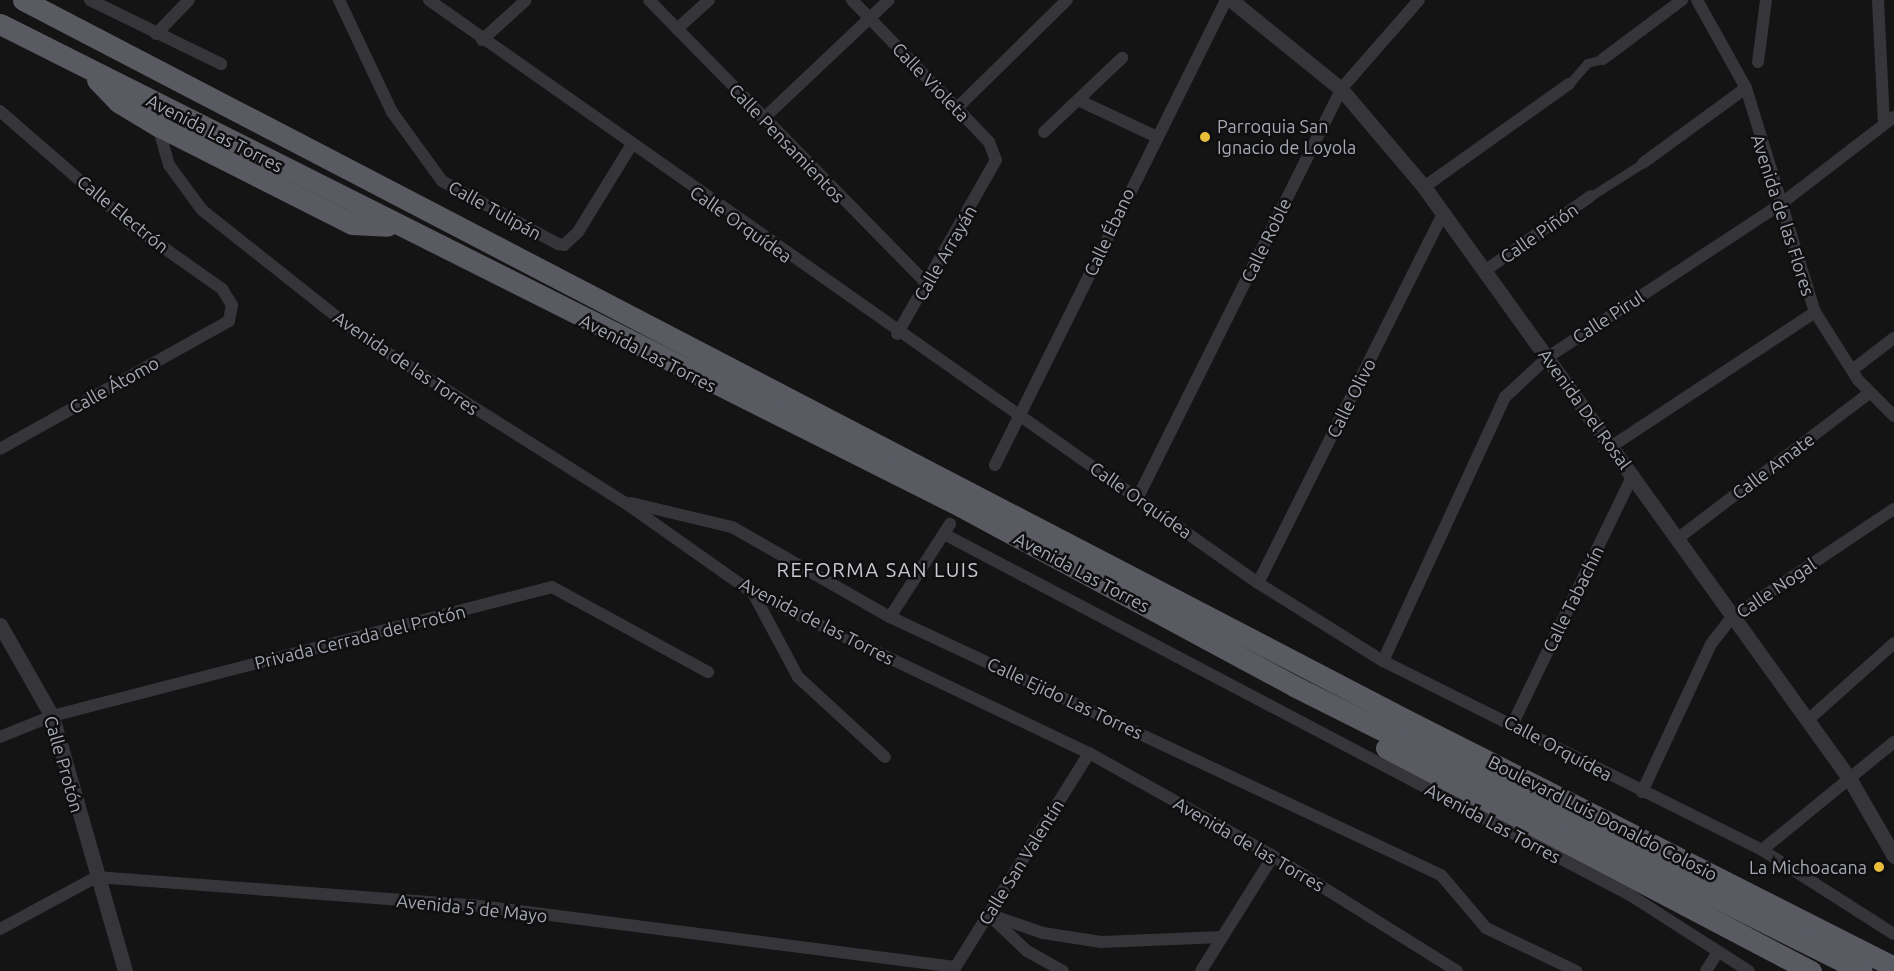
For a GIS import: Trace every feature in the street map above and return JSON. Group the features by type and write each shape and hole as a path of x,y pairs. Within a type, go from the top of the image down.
{"highway":[{"name":"Avenida Las Torres","path":"23,0 1312,671"},
{"name":"Avenida Las Torres","path":"0,24 396,226 960,506 1294,686"},
{"path":"84,67 118,102 158,126 352,224 396,226"},
{"name":"Boulevard Luis Donaldo Colosio","path":"1312,671 1387,721 1862,971"},
{"path":"1312,671 1356,682 1894,954"},
{"name":"Boulevard Luis Donaldo Colosio","path":"1294,686 1387,721 1894,967"},
{"path":"1294,686 1346,728 1811,971"}],"street":[{"path":"90,0 221,64"},
{"path":"156,34 189,0"},
{"name":"Calle Tulipán","path":"339,0 392,112 442,181 558,244 564,245 578,232 631,146"},
{"name":"Calle Orquídea","path":"429,0 897,334 1138,496 1258,583 1383,661 1513,723 1642,792 1762,850 1894,934"},
{"path":"482,40 526,0"},
{"name":"Calle Pensamientos","path":"649,0 927,284"},
{"path":"677,29 709,0"},
{"name":"Calle Violeta","path":"852,0 989,142 996,160 992,172"},
{"path":"763,119 889,0"},
{"path":"957,108 1067,0"},
{"name":"Calle Ébano","path":"995,465 1021,416 1155,136 1226,0"},
{"name":"Avenida Del Rosal","path":"1231,0 1341,89 1424,187 1633,475 1731,618 1849,778 1893,853"},
{"name":"Calle Roble","path":"1138,496 1341,89 1419,0"},
{"path":"1424,187 1569,84 1587,63 1603,59 1682,0"},
{"name":"Avenida de las Flores","path":"1697,0 1746,88 1778,206 1815,312 1869,393 1894,416"},
{"path":"1758,62 1766,0"},
{"path":"1878,0 1889,119"},
{"path":"1044,132 1122,58"},
{"path":"1591,196 1642,163 1746,88"},
{"path":"1078,100 1155,136"},
{"name":"Calle Electrón","path":"0,111 130,224 222,289 232,305 229,321"},
{"name":"Calle Pirul","path":"1383,661 1505,397 1548,357 1778,206 1889,119"},
{"name":"Avenida de las Torres","path":"158,126 169,165 202,210 362,336 624,501 753,593 1089,753 1273,856 1453,970"},
{"name":"Calle Arrayán","path":"897,334 992,172"},
{"name":"Calle Piñón","path":"1486,270 1591,196"},
{"name":"Calle Olivo","path":"1258,583 1443,213"},
{"path":"1612,446 1815,312"},
{"name":"Calle Átomo","path":"0,449 229,321"},
{"path":"1852,370 1894,339"},
{"name":"Calle Amate","path":"1677,539 1869,393"},
{"name":"Calle Tabachín","path":"1513,723 1633,475"},
{"name":"Calle Ejido Las Torres","path":"624,501 732,527 890,617 1441,875 1486,928 1576,971"},
{"name":"Calle Nogal","path":"1642,792 1711,644 1731,618 1894,509"},
{"name":"Avenida Las Torres","path":"890,617 947,529 1630,895 1749,971"},
{"name":"Privada Cerrada del Protón","path":"0,737 52,716 552,587 708,672"},
{"path":"753,593 798,677 885,757"},
{"name":"Calle Protón","path":"0,625 52,716 96,877 125,971"},
{"path":"1808,720 1894,643"},
{"path":"1762,850 1894,742"},
{"name":"Calle San Valentín","path":"954,969 1089,753"},
{"path":"1201,971 1273,856"},
{"path":"0,929 96,877"},
{"name":"Avenida 5 de Mayo","path":"96,877 472,905 954,969"},
{"path":"988,914 1042,933 1101,942 1222,937"},
{"path":"988,914 1027,951 1063,971"},
{"path":"1706,971 1718,952"}],"place":[{"name":"Parroquia San Ignacio de Loyola","path":"1205,137"},
{"name":"La Michoacana","path":"1879,867"}],"district":[{"name":"REFORMA SAN LUIS","path":"878,569"}]}
